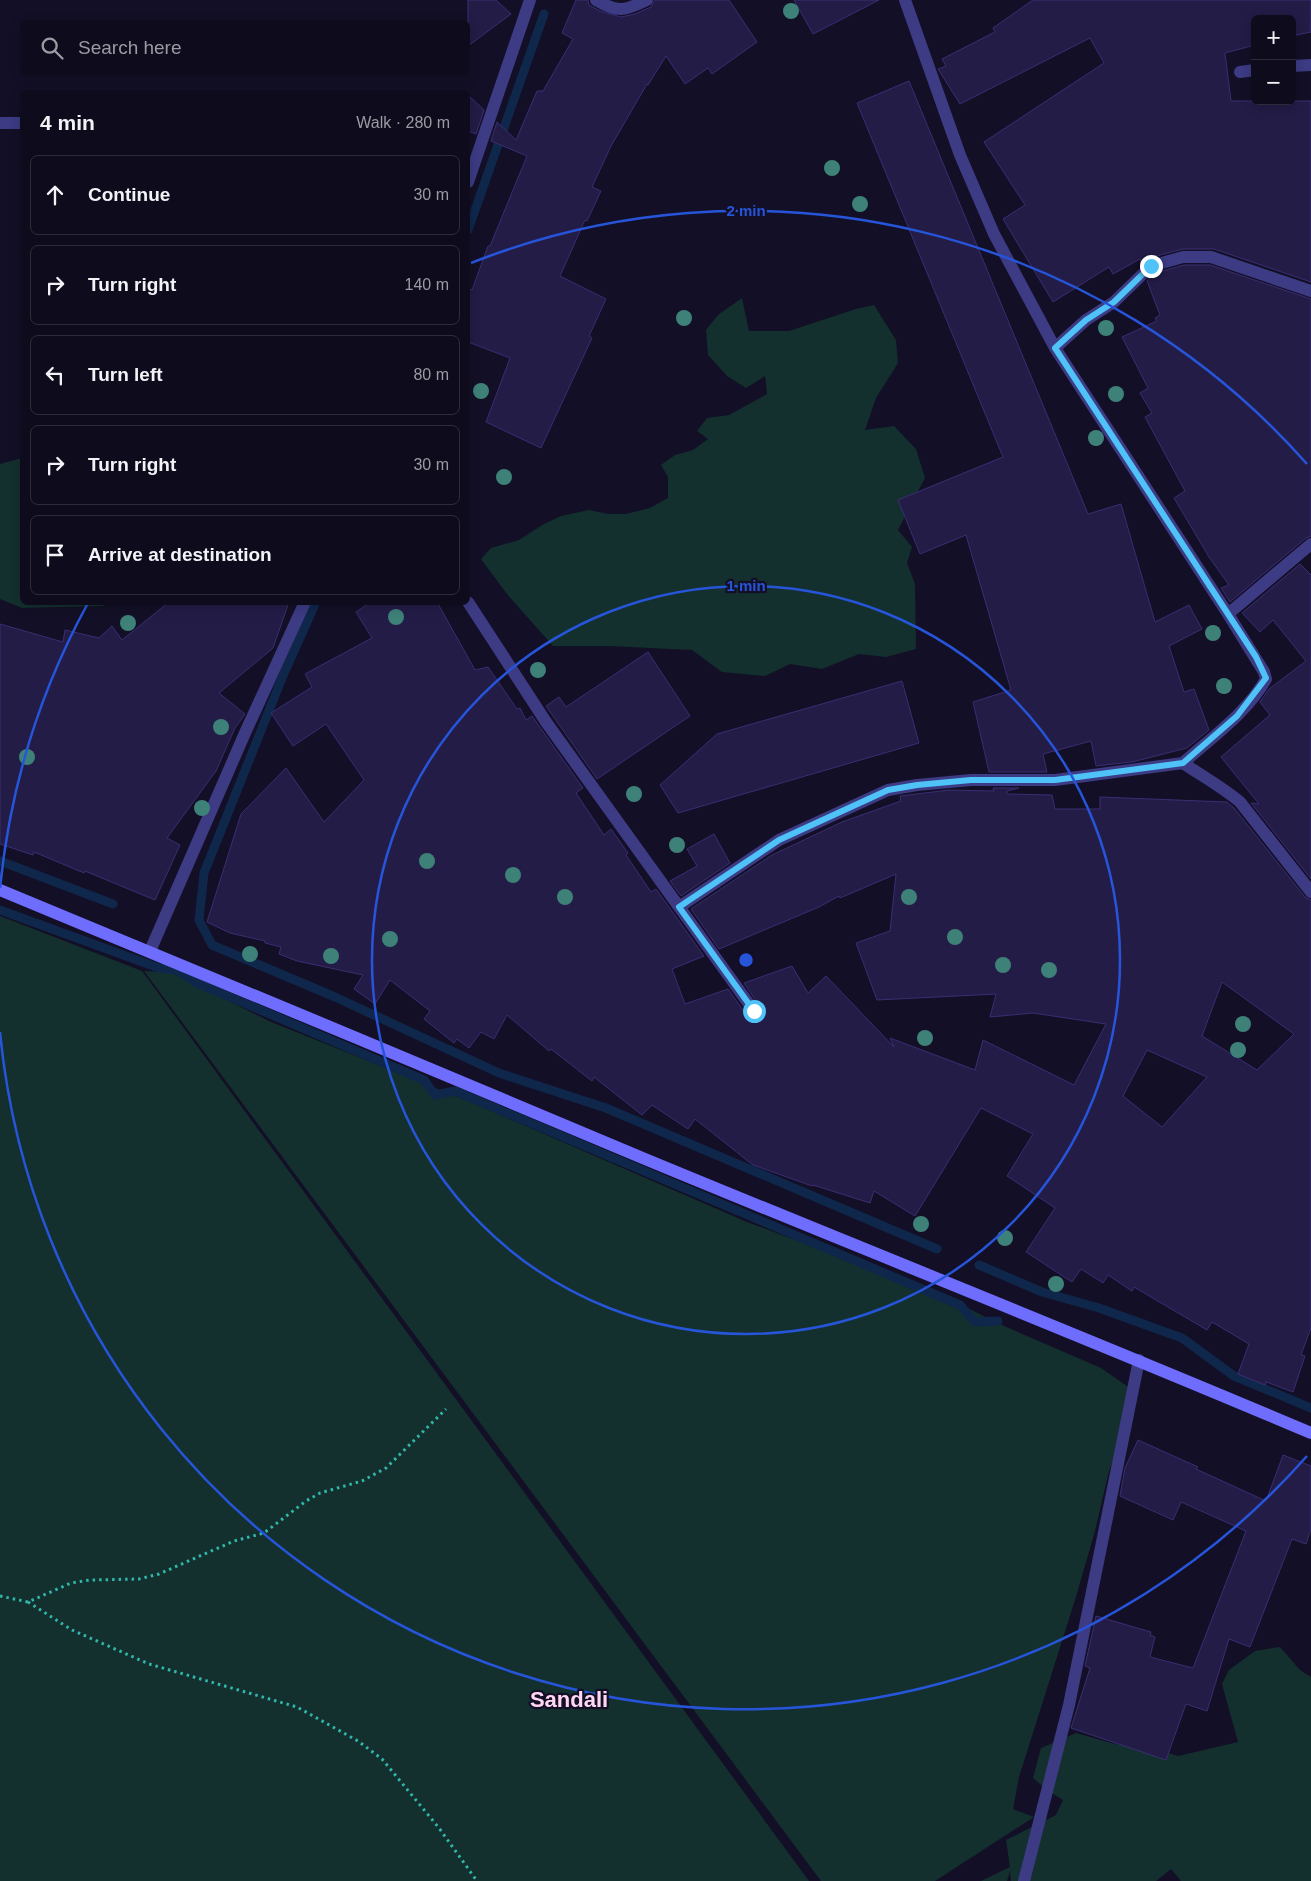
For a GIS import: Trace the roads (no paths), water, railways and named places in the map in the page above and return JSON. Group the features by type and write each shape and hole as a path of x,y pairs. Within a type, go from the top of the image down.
{"street":[{"path":"470,176 530,0"},
{"path":"596,0 610,9 632,8 647,0"},
{"path":"679,907 779,840 888,790 971,780 1055,780 1183,763 1237,716 1266,678 1256,657 1055,348 990,226 960,155 905,0"},
{"path":"1296,66 1311,65"},
{"path":"1240,72 1251,71"},
{"path":"0,123 20,123"},
{"path":"1055,348 1086,320 1114,302 1151,266 1183,257 1211,257 1311,291"},
{"path":"1228,614 1311,544"},
{"path":"150,951 245,733 304,605"},
{"path":"470,605 546,722 754,1011"},
{"path":"1183,763 1211,783 1226,790 1240,802 1311,892"},
{"path":"0,890 656,1163 1139,1360 1311,1433"},
{"path":"1024,1881 1069,1705 1139,1360"}],"waterway":[{"path":"470,224 544,14"},
{"path":"315,605 282,678 204,873 199,920 212,945 335,997 499,1073 606,1108 937,1249"},
{"path":"0,861 113,904"},
{"path":"0,910 159,968 177,970 195,982 424,1080 435,1095 455,1091 960,1305 975,1322 998,1321"},
{"path":"979,1265 1042,1292 1099,1308 1182,1338 1234,1376 1311,1408"}],"district":[{"name":"Sandali","path":"569,1699"}]}
